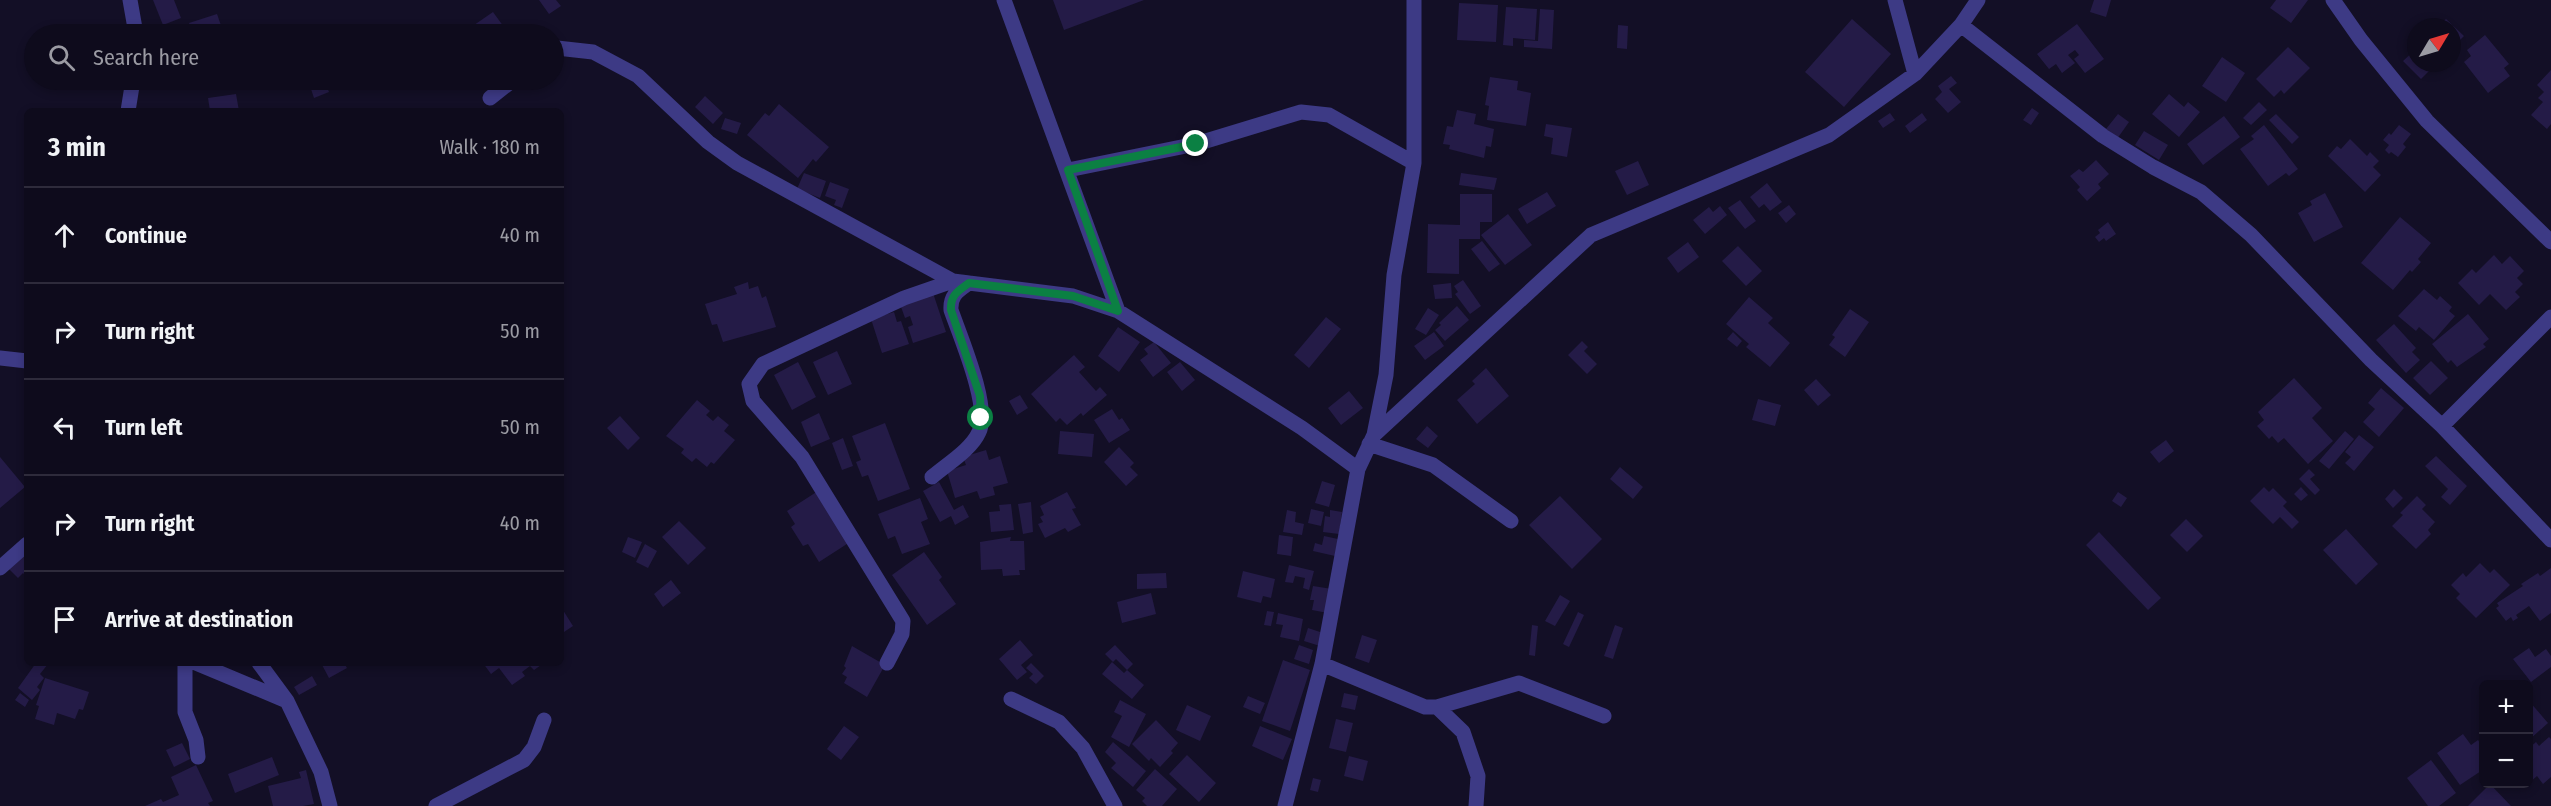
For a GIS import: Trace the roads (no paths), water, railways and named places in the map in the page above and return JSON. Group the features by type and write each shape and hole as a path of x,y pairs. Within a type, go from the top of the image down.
{"street":[{"path":"129,0 134,24"},
{"path":"1004,0 1118,311"},
{"path":"1285,806 1322,664 1358,469 1372,440 1386,375 1394,275 1414,163 1414,0"},
{"path":"1895,0 1915,74"},
{"path":"1372,440 1591,235 1829,135 1915,74 1961,26 1978,0"},
{"path":"2333,0 2361,40 2427,121 2551,242"},
{"path":"1961,26 2103,136 2201,192 2251,235 2371,360 2442,426 2551,540"},
{"path":"564,49 592,52 638,76 708,142 737,163 953,281 1073,296 1118,311 1302,428 1358,469"},
{"path":"128,108 131,90"},
{"path":"490,98 500,90"},
{"path":"1068,170 1196,144 1301,112 1329,115 1414,163"},
{"path":"887,663 902,634 903,621 802,457 753,401 749,384 763,364 904,298 953,281"},
{"path":"932,477 969,446 980,431 980,396 950,301 955,293 969,283"},
{"path":"2442,426 2551,317"},
{"path":"0,358 24,361"},
{"path":"1372,440 1433,465 1511,521"},
{"path":"0,568 24,547"},
{"path":"1322,664 1425,707 1437,707 1519,683 1604,716"},
{"path":"185,666 184,712 196,740 198,757"},
{"path":"203,666 287,701"},
{"path":"261,666 287,701 321,772 330,806"},
{"path":"1011,699 1059,722 1083,748 1115,806"},
{"path":"1437,707 1462,732 1478,776 1476,806"},
{"path":"436,806 524,760 534,747 544,720"}]}
